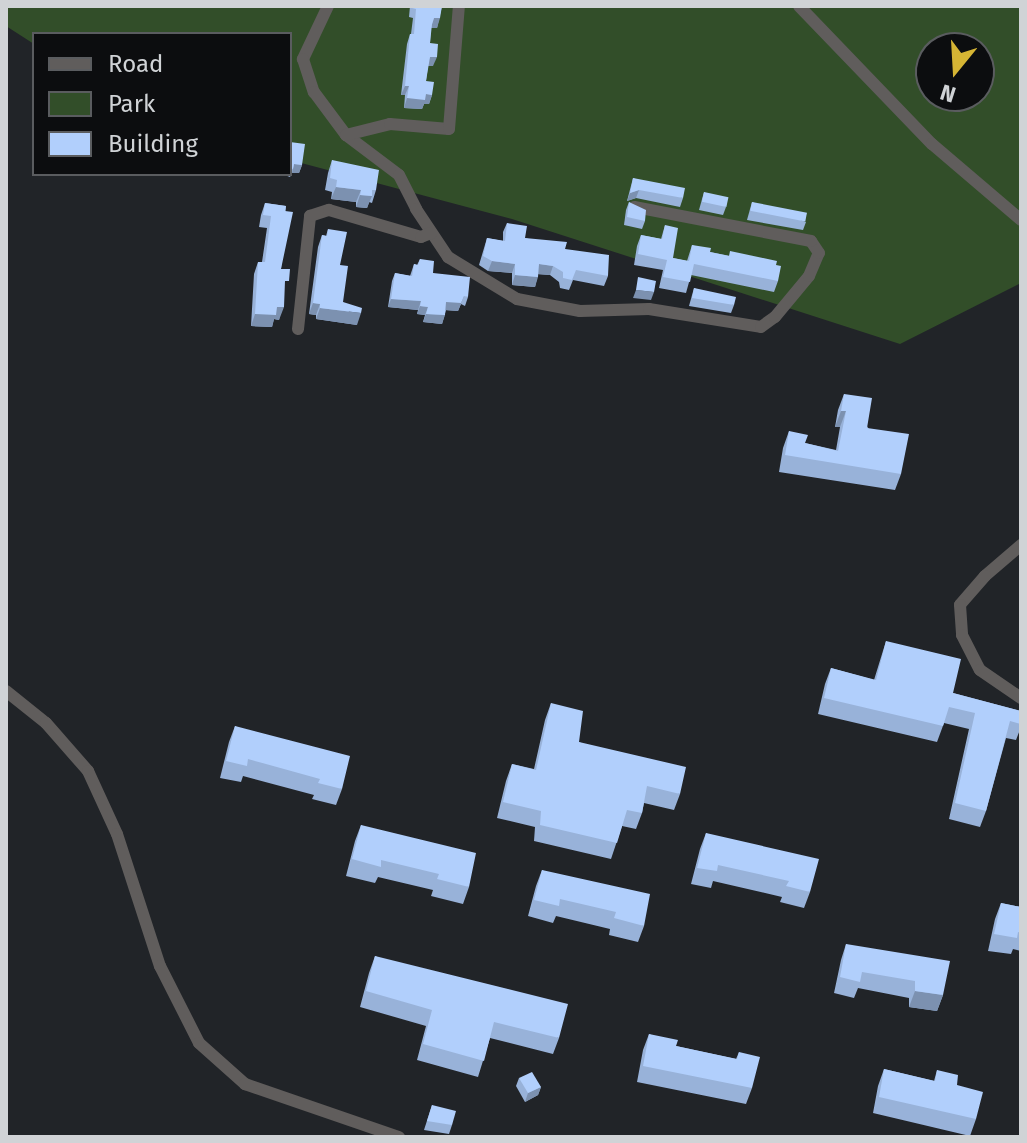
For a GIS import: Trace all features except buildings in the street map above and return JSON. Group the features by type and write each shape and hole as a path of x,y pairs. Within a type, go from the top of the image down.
{"street":[{"path":"328,6 303,59 314,92 346,135 399,175 448,257 517,299 580,311 649,309 761,327 775,317 809,276 819,253 811,241 634,207"},
{"path":"346,135 390,124 449,129 459,6"},
{"path":"799,6 932,144 1021,220"},
{"path":"298,329 310,216 329,210 421,237 431,233"},
{"path":"1021,545 985,576 960,605 962,635 980,670 1021,698"},
{"path":"6,691 46,723 88,771 117,834 160,966 199,1043 245,1084 399,1137"}],"green space":[{"path":"6,6 1021,6 1021,283 900,344 512,219 292,161 292,32 32,32 32,43 6,26"}]}
